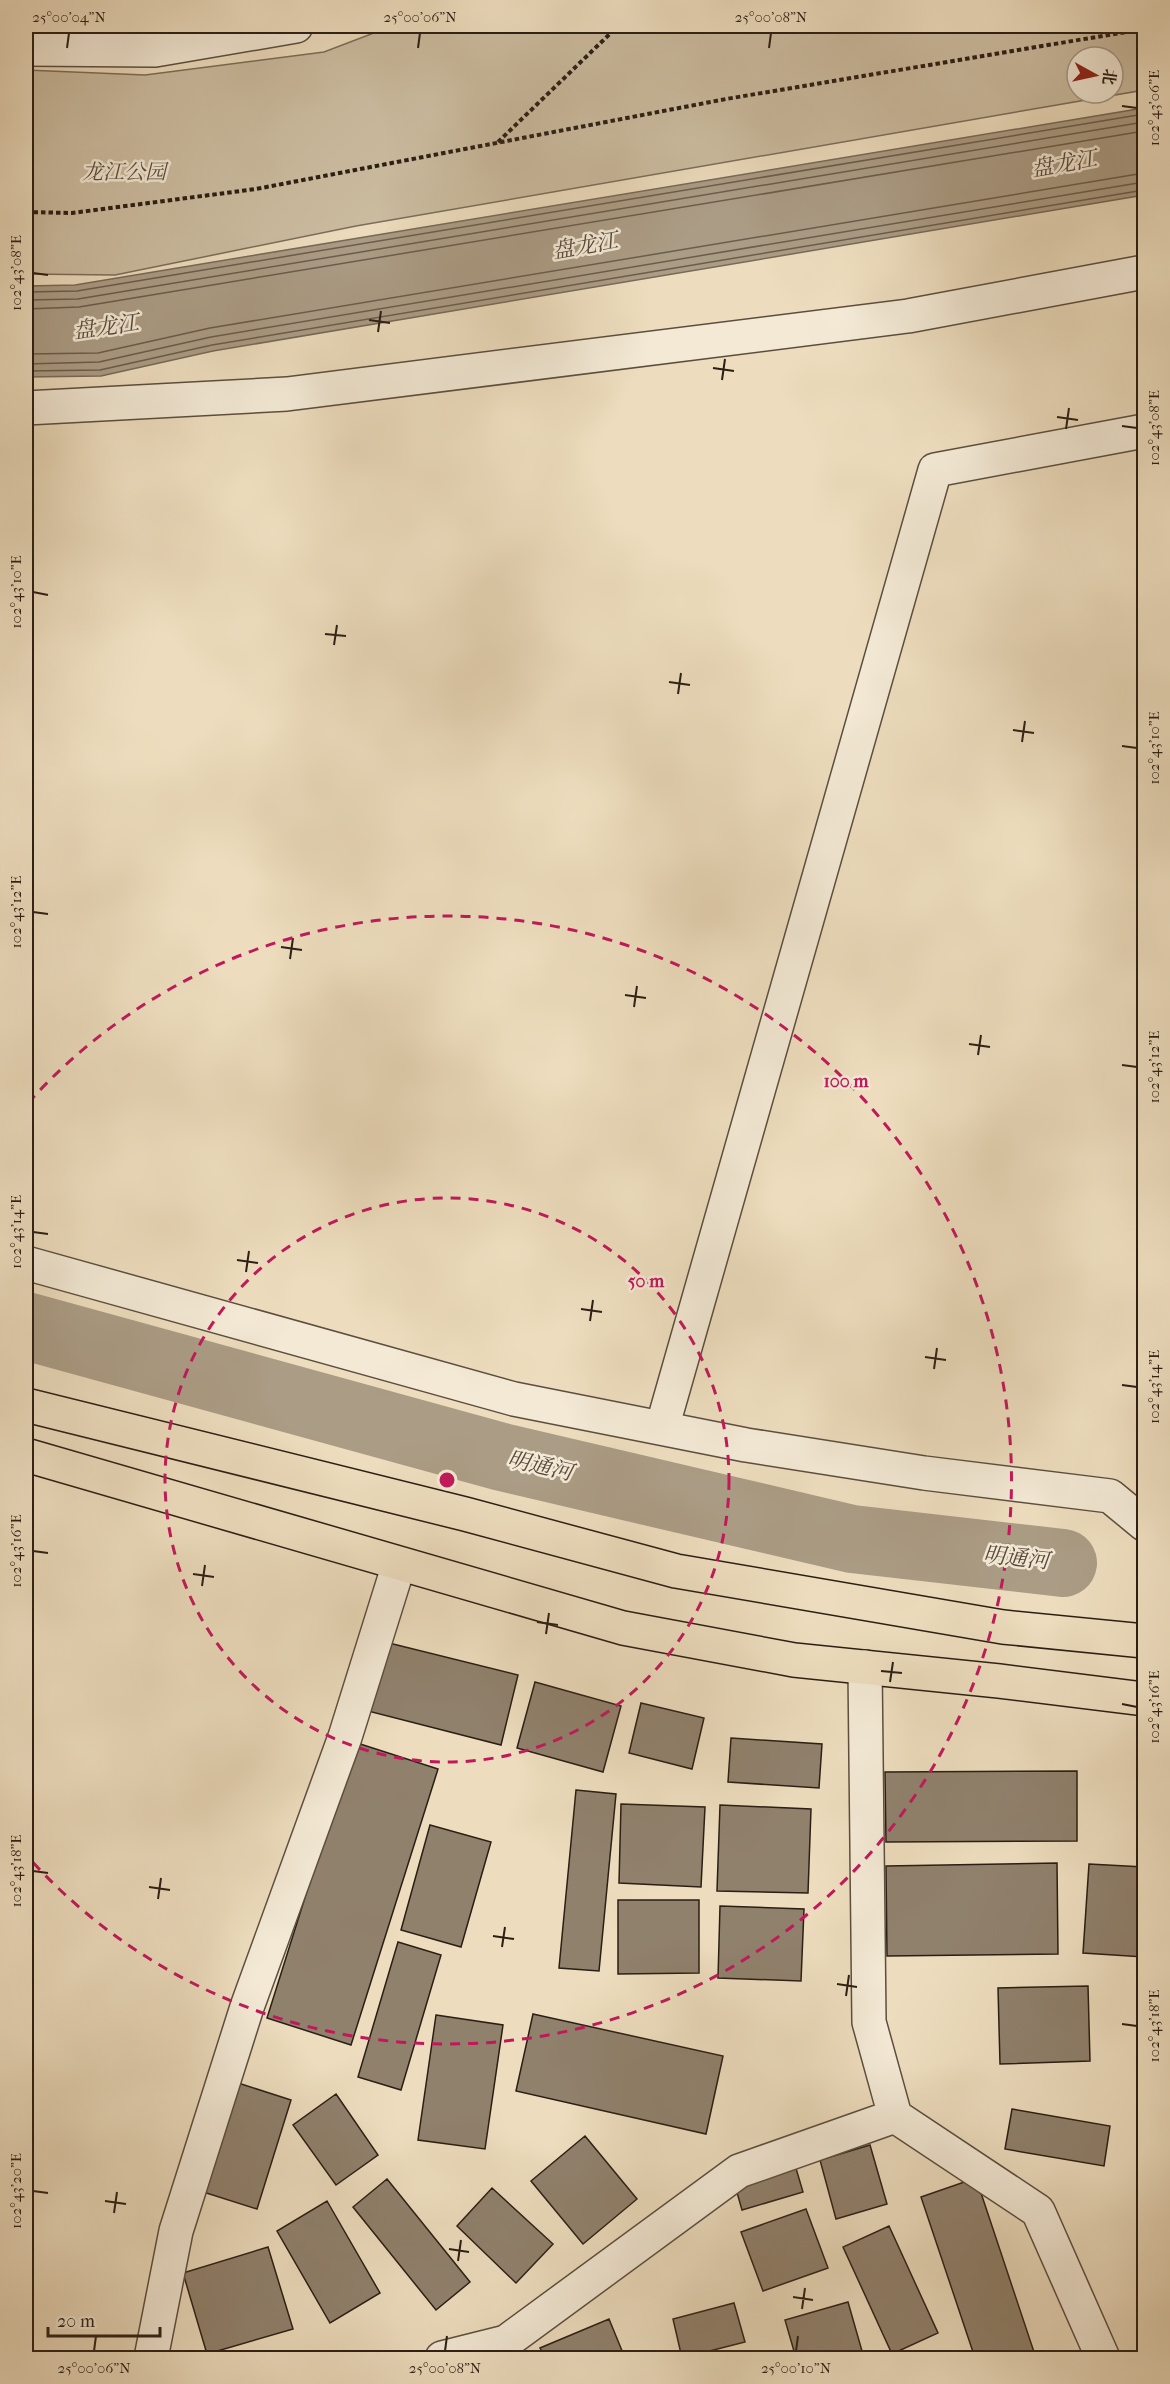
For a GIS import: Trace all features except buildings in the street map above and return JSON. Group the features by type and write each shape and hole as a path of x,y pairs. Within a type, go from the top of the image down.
{"main road":[{"path":"26,1405 465,1514 676,1571 1003,1627 1144,1641"},
{"path":"26,1455 623,1628 794,1660 999,1681 1144,1699"}],"street":[{"path":"26,49 154,50 296,26"},
{"path":"26,408 287,394 908,316 1144,272"},
{"path":"662,1428 935,470 1144,431"},
{"path":"26,1263 514,1399 746,1445 913,1471 1110,1496 1144,1524"},
{"path":"151,2358 176,2231 247,2007 345,1737 399,1564"},
{"path":"865,1667 869,2022 895,2115 1038,2211 1102,2358"},
{"path":"442,2358 506,2342 738,2171 895,2115"}],"path":[{"path":"498,143 618,26"},
{"path":"1125,26 1142,29"},
{"path":"26,212 72,213 256,189 726,99 1142,29"}],"green space":[{"name":"龙江公园","path":"392,26 1144,26 1144,90 1125,93 1125,45 1065,45 1065,104 356,226 115,275 26,274 26,70 145,75 324,52"}],"water":[{"name":"盘龙江","path":"1144,108 1144,195 213,351 101,376 26,377 26,286 75,285"}],"waterway":[{"name":"明通河","path":"26,1326 502,1457 852,1539 1063,1563"}]}
